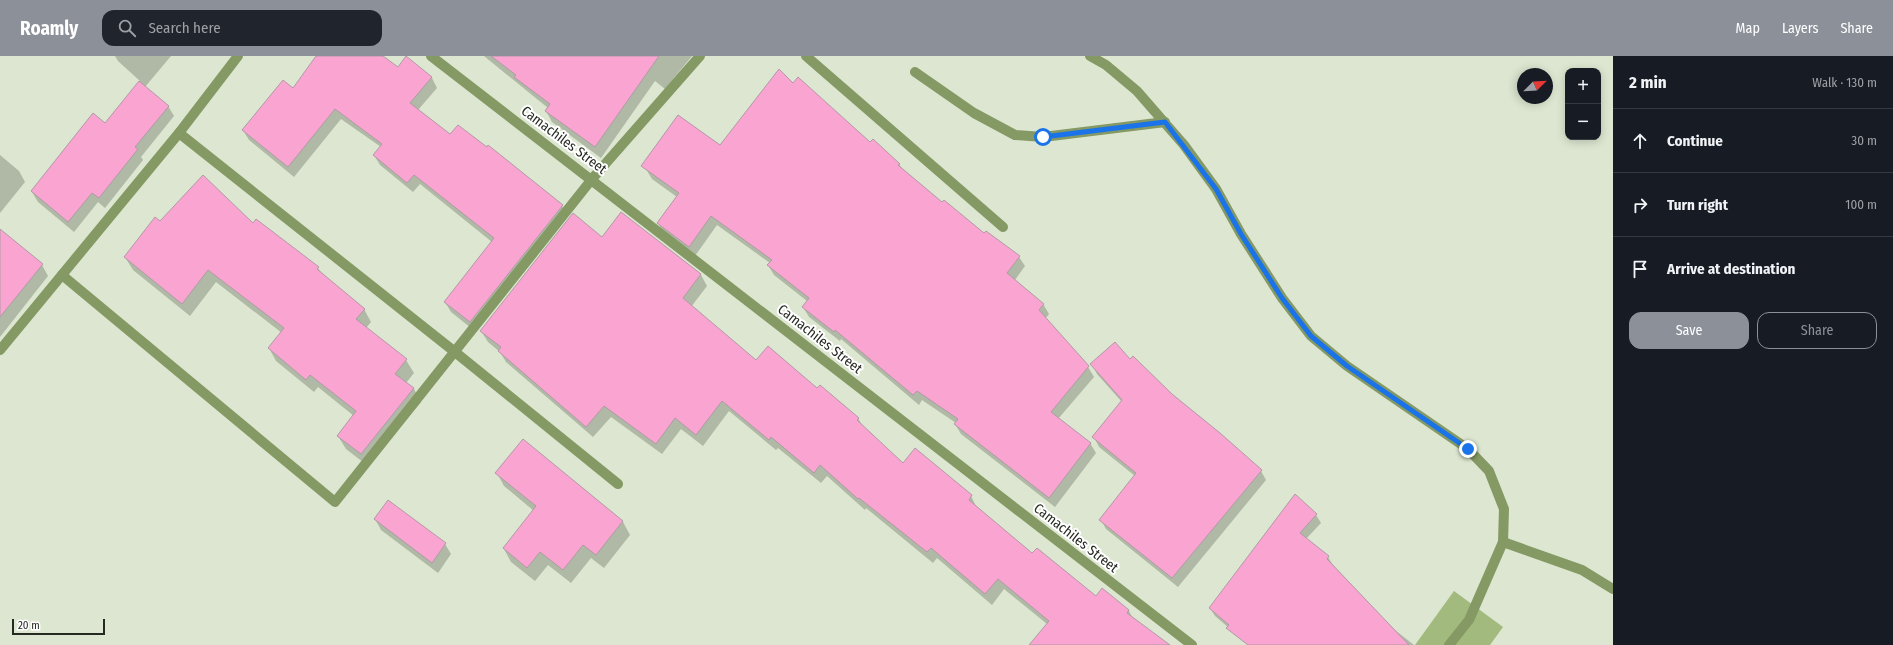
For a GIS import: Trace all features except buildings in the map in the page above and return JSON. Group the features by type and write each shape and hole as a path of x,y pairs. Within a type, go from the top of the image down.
{"street":[{"path":"0,350 179,133 238,56"},
{"name":"Camachiles Street","path":"431,56 592,179 1192,645"},
{"path":"62,275 335,502 592,179 700,56"},
{"path":"806,56 1003,227"},
{"path":"1090,56 1106,65 1137,91 1165,122 1216,189 1249,247 1282,298 1311,336 1347,366 1468,449 1489,471 1504,509 1503,542 1469,620 1449,645"},
{"path":"915,72 974,113 1016,135 1043,137 1165,122"},
{"path":"179,133 455,352 618,484"},
{"path":"1503,542 1582,570 1613,589"}],"green space":[{"path":"1454,591 1503,627 1490,645 1415,645"}],"route":[{"path":"1043,137 1165,122 1216,189 1241,234 1282,298 1311,336 1347,366 1468,449"}]}
